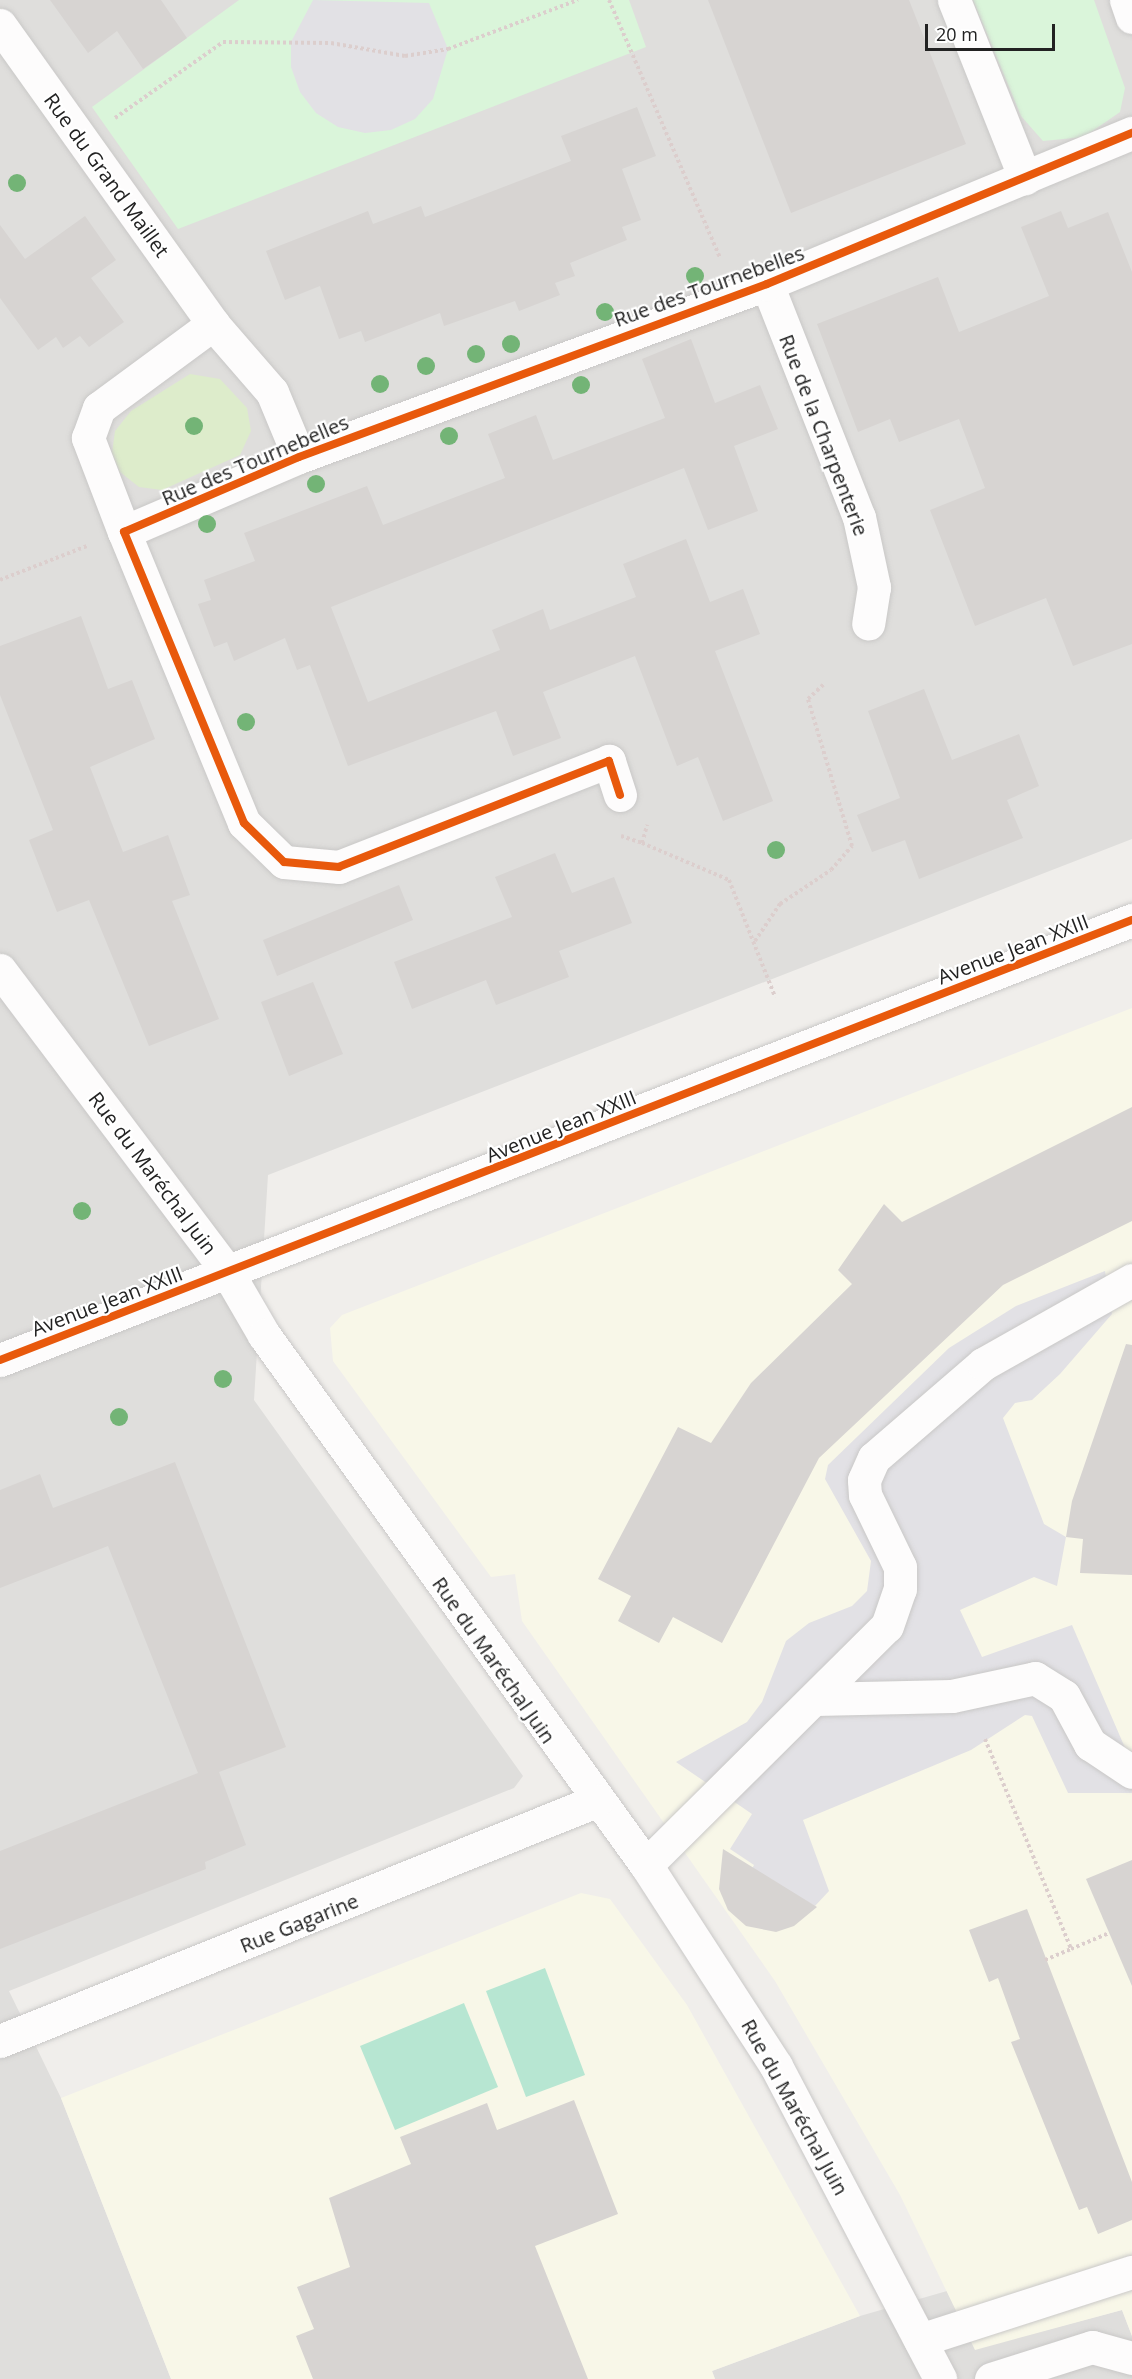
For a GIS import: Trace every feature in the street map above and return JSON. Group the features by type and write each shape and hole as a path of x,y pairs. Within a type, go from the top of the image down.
{"street":[{"path":"954,0 1025,177"},
{"path":"1126,0 1132,17"},
{"name":"Rue du Grand Maillet","path":"0,25 213,324"},
{"name":"Rue des Tournebelles","path":"110,538 299,456 767,284 1132,134"},
{"name":"Rue de la Charpenterie","path":"767,284 859,517 874,587 868,624"},
{"path":"213,324 99,408 88,438 110,538 244,823 284,862 339,867 609,761 620,795"},
{"name":"Rue des Tournebelles","path":"213,324 272,392 299,456"},
{"name":"Avenue Jean XXIII","path":"0,1360 1132,920"},
{"name":"Rue du Maréchal Juin","path":"0,970 228,1273 264,1335 597,1801 646,1865 776,2066 940,2379"},
{"path":"646,1865 887,1626 900,1589 900,1567 865,1495 864,1480 874,1458 983,1364 1132,1280"},
{"path":"815,1699 952,1696 1035,1678 1057,1687 1095,1750 1132,1772"},
{"name":"Rue Gagarine","path":"0,2041 597,1801"},
{"path":"920,2340 1132,2272"},
{"path":"990,2379 1092,2347 1132,2358"}],"path":[{"path":"111,121 223,42 331,43 405,57 448,49 578,0"},
{"path":"609,0 724,268"},
{"path":"0,580 110,538"},
{"path":"755,940 780,904 831,870 852,846 808,699 825,683"},
{"path":"642,843 729,880 755,940 775,997"},
{"path":"985,1739 1071,1949"},
{"path":"1045,1960 1110,1934"}],"shaded area":[{"path":"0,0 1132,0 1132,839 268,1175 254,1400 523,1776 514,1788 9,1991 61,2098 171,2379 0,2379"},
{"path":"313,0 429,3 448,49 433,99 415,119 391,130 365,133 338,127 316,113 300,92 291,67 291,42"},
{"path":"1132,1008 1132,2336 1122,2310 975,2350 900,2195 775,1981 522,1621 515,1574 491,1577 333,1361 330,1328 342,1315"},
{"path":"1105,1271 1112,1314 1060,1374 1032,1400 1015,1403 1003,1418 1044,1524 1066,1537 1057,1586 1034,1577 960,1610 982,1657 1072,1625 1132,1764 1132,1793 1068,1793 1032,1716 1025,1715 971,1750 803,1820 829,1891 815,1906 751,1871 754,1865 730,1849 752,1814 676,1762 747,1722 762,1702 786,1641 809,1623 852,1606 867,1591 871,1561 825,1479 828,1465 949,1348 1016,1306"},
{"path":"581,1893 610,1899 687,2005 860,2316 712,2371 715,2379 171,2379 61,2098"},
{"path":"947,2291 975,2349 1122,2310 1132,2336 1132,2379 715,2379 712,2371 860,2316"}],"green space":[{"path":"239,0 629,0 646,47 178,229 92,107"},
{"path":"973,0 1094,0 1125,88 1120,112 1084,137 1043,141 1021,116"},
{"path":"190,374 220,379 247,408 251,431 240,455 162,490 139,487 120,472 112,453 115,431 131,411"},
{"path":"545,1968 585,2075 526,2097 486,1991"},
{"path":"464,2003 498,2087 395,2130 360,2046"}],"building":[{"path":"50,0 161,0 187,38 143,69 117,31 88,53"},
{"path":"708,0 909,0 966,144 791,213"},
{"path":"637,107 656,156 622,169 641,220 622,227 627,240 570,263 575,276 555,283 560,295 519,311 515,301 444,326 440,313 365,342 361,331 339,339 320,286 285,300 266,251 368,211 373,224 421,206 425,217 571,161 561,136"},
{"path":"1061,211 1068,228 1108,212 1132,272 1132,644 1073,666 1046,598 975,626 930,510 985,488 959,419 899,442 890,419 858,432 817,324 938,277 959,332 1049,296 1021,227"},
{"path":"85,216 116,260 91,278 124,322 89,347 80,336 63,348 56,337 38,350 0,298 0,225 25,259"},
{"path":"691,339 715,403 760,385 778,429 734,446 758,511 708,530 684,468 331,607 368,702 500,650 492,630 543,609 550,630 636,597 623,564 686,539 710,602 743,589 760,634 715,651 773,801 723,821 698,757 677,766 635,656 543,692 561,738 513,756 496,711 348,766 310,665 297,670 285,638 234,661 227,642 214,647 198,604 211,600 204,580 255,561 244,533 367,486 383,525 505,478 488,434 536,415 553,460 665,418 642,359"},
{"path":"81,616 108,689 132,680 155,739 90,767 123,852 168,835 190,895 172,901 219,1019 149,1046 89,900 57,912 29,840 53,830 0,695 0,646"},
{"path":"924,689 952,760 1019,734 1039,786 1007,800 1023,838 919,879 905,840 872,852 857,815 900,798 868,711"},
{"path":"555,853 572,893 614,877 632,923 559,951 569,977 496,1005 486,980 412,1009 394,962 512,917 495,877"},
{"path":"399,885 413,920 277,976 263,940"},
{"path":"313,982 343,1054 289,1076 261,1002"},
{"path":"1132,1107 1132,1221 1003,1285 819,1458 722,1643 673,1617 659,1643 618,1621 631,1596 598,1579 678,1427 711,1443 751,1383 852,1284 838,1270 884,1204 902,1222"},
{"path":"1126,1344 1132,1345 1132,1575 1080,1573 1083,1539 1066,1537 1072,1501"},
{"path":"175,1462 286,1747 219,1772 246,1845 205,1862 206,1869 0,1949 0,1851 198,1773 108,1546 0,1588 0,1490 40,1474 53,1508"},
{"path":"723,1849 817,1907 794,1926 776,1932 746,1926 728,1910 719,1889"},
{"path":"1132,1860 1132,1986 1086,1879"},
{"path":"1027,1909 1132,2182 1132,2220 1098,2234 1087,2207 1079,2210 1011,2042 1020,2039 998,1978 989,1982 969,1930"},
{"path":"574,2100 618,2214 535,2246 588,2379 313,2379 296,2336 314,2329 297,2287 350,2267 329,2198 411,2164 400,2137 487,2103 497,2130"}],"cycle path":[{"path":"620,795 609,761 339,867 284,862 244,823 124,532 299,457 767,284 1132,133"},
{"path":"0,1360 1132,920"}]}
